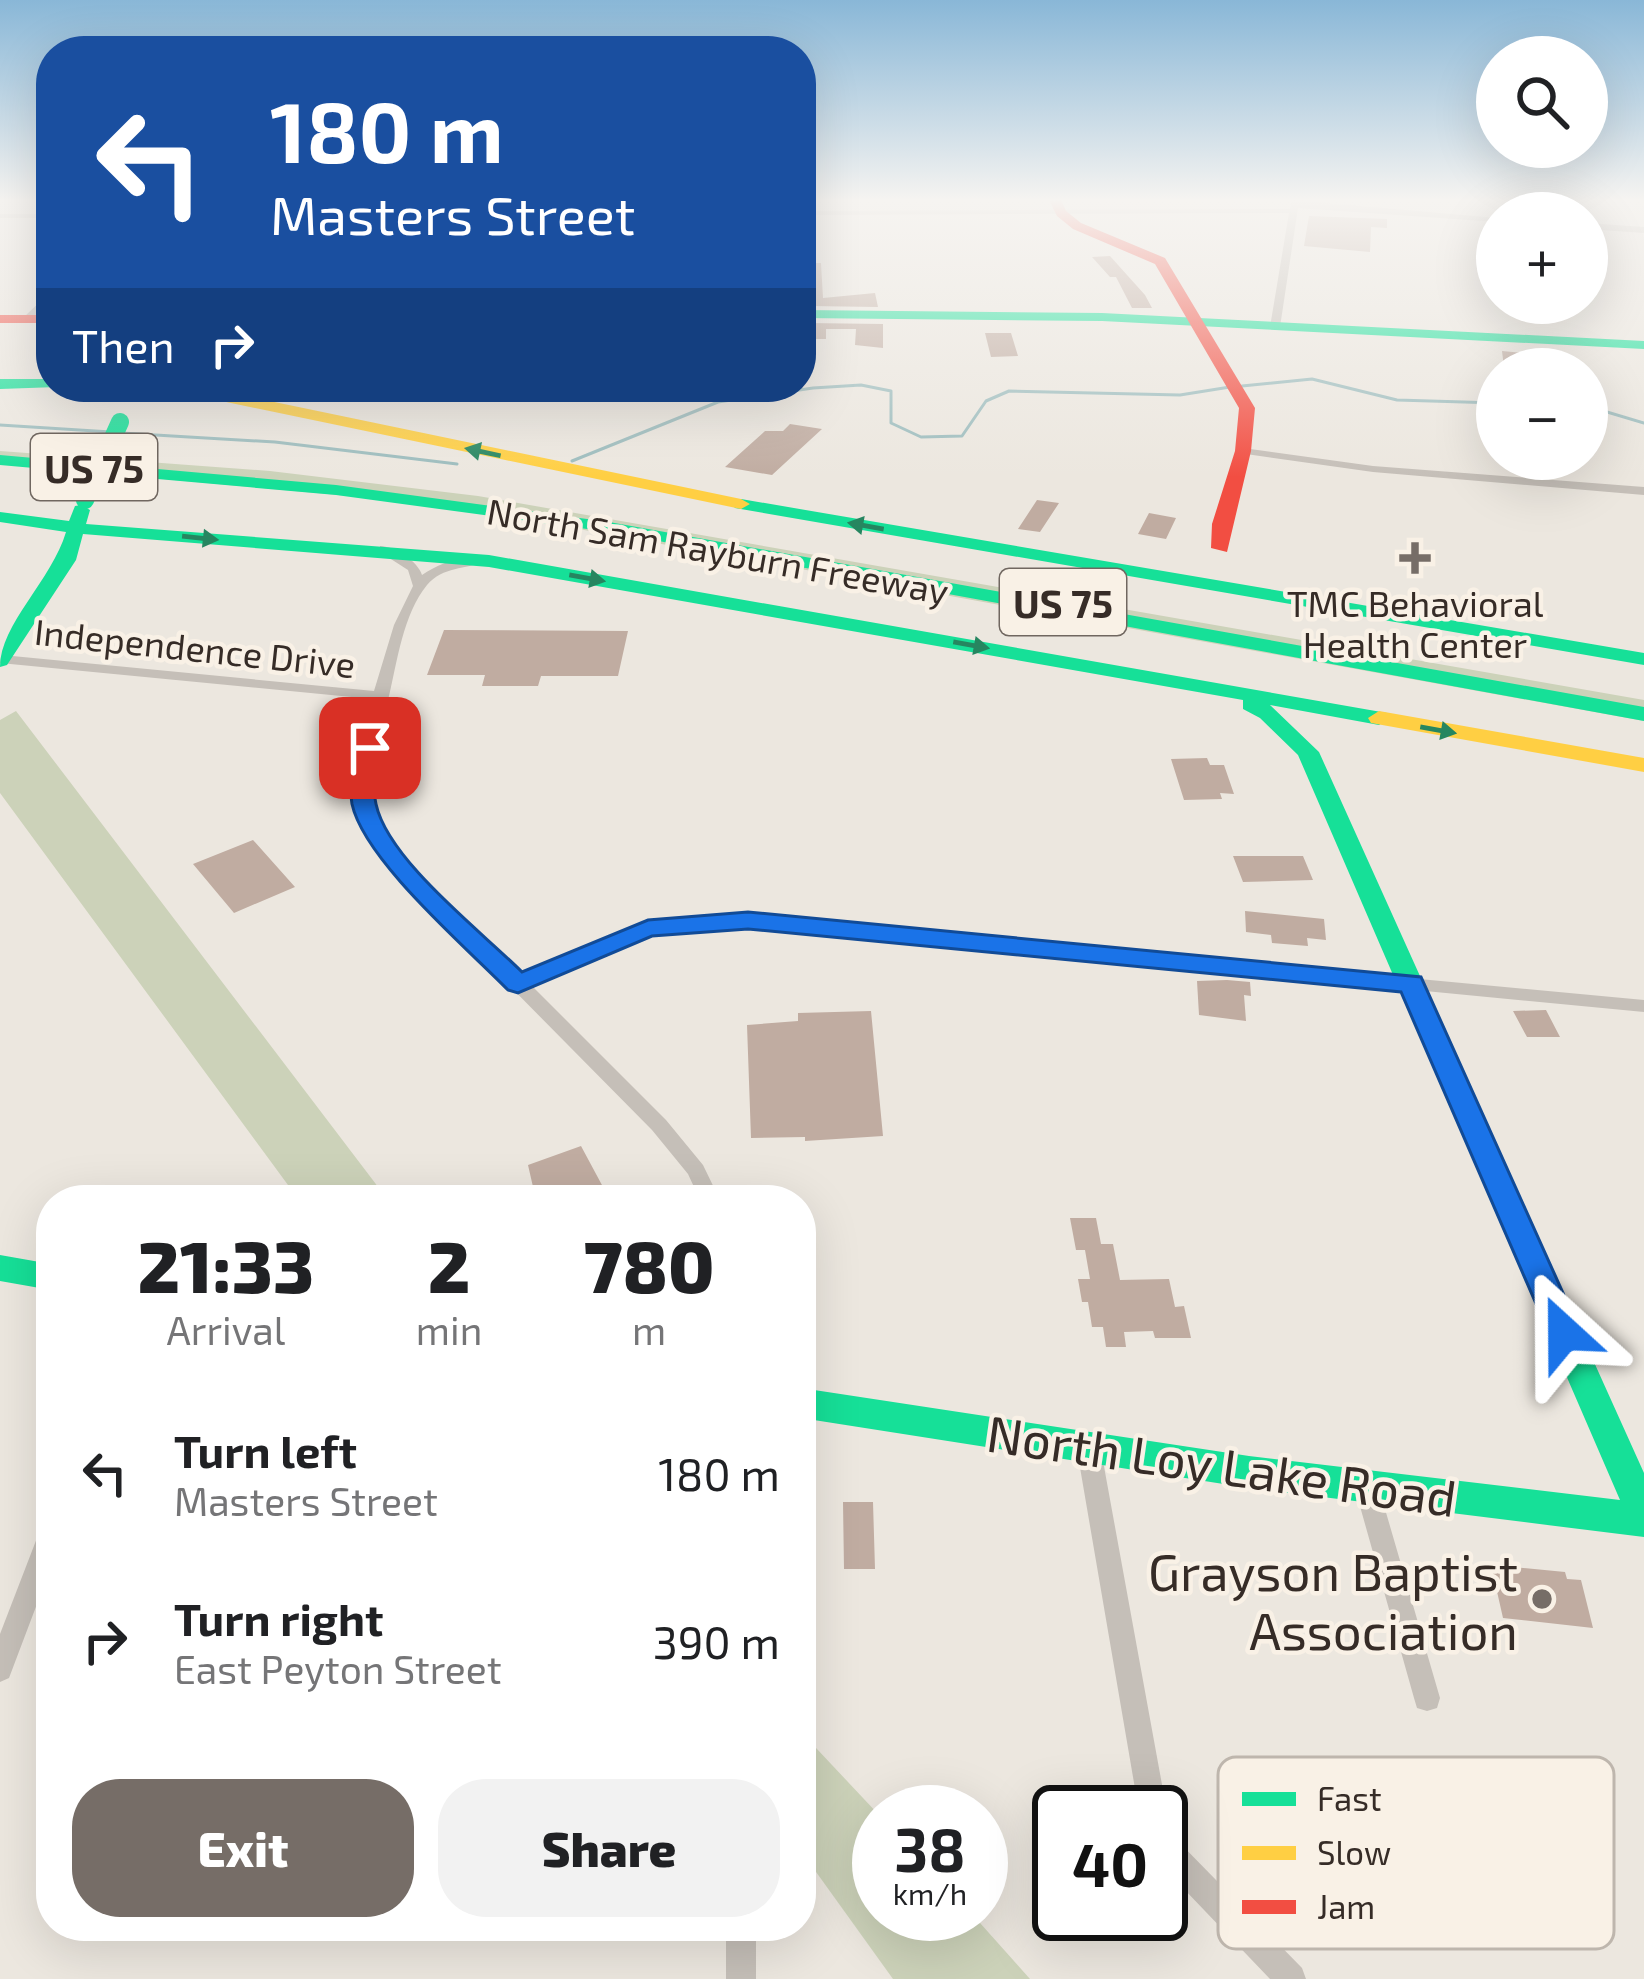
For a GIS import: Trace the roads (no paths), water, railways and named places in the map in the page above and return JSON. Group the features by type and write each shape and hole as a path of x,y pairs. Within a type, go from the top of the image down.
{"main road":[{"path":"1179,292 1236,388 1249,422 1221,524 1220,548"},
{"path":"816,314 1053,316 1644,344"},
{"path":"0,384 36,384"},
{"path":"1,660 67,560 80,513 130,402"},
{"name":"North Sam Rayburn Freeway","path":"241,402 674,493 1644,659"},
{"name":"North Sam Rayburn Freeway","path":"0,457 187,474 609,527 1644,710"},
{"name":"North Sam Rayburn Freeway","path":"0,457 189,467 481,500 1644,710"},
{"path":"0,471 187,474"},
{"name":"North Sam Rayburn Freeway","path":"0,517 80,513 140,533 380,548 489,561 1644,765"},
{"path":"67,560 140,533"},
{"path":"1152,572 1194,567 1220,548"},
{"path":"1220,548 1258,582 1306,601"},
{"path":"1220,692 1268,713 1308,752 1644,1517"},
{"path":"1308,752 1331,730 1382,720"},
{"path":"0,1268 36,1274"},
{"name":"North Loy Lake Road","path":"816,1405 1089,1450 1644,1517"}],"street":[{"path":"1275,327 1280,292"},
{"path":"1243,451 1373,469 1644,491"},
{"path":"380,548 414,568 419,586"},
{"path":"489,561 449,566 419,586 396,639 363,801 374,831 406,871 659,1125 703,1185"},
{"name":"Independence Drive","path":"1,660 382,696"},
{"path":"518,984 648,928 748,921 1644,1006"},
{"path":"1089,1450 1148,1785"},
{"path":"1366,1485 1427,1698"},
{"path":"0,1669 36,1573"},
{"path":"1188,1872 1218,1903"},
{"path":"741,1941 741,1979"},
{"path":"1262,1949 1291,1979"}],"waterway":[{"path":"1242,386 1312,379 1397,400 1476,402"},
{"path":"816,388 861,385 891,391 891,423 921,437 962,436 986,401 1009,391 1180,395 1230,387"},
{"path":"572,461 718,402"},
{"path":"1608,412 1644,423"},
{"path":"0,425 111,432"},
{"path":"122,433 275,442 457,464"}],"place":[{"name":"TMC Behavioral Health Center","path":"1415,558"},
{"name":"Grayson Baptist Association","path":"1542,1599"}]}
